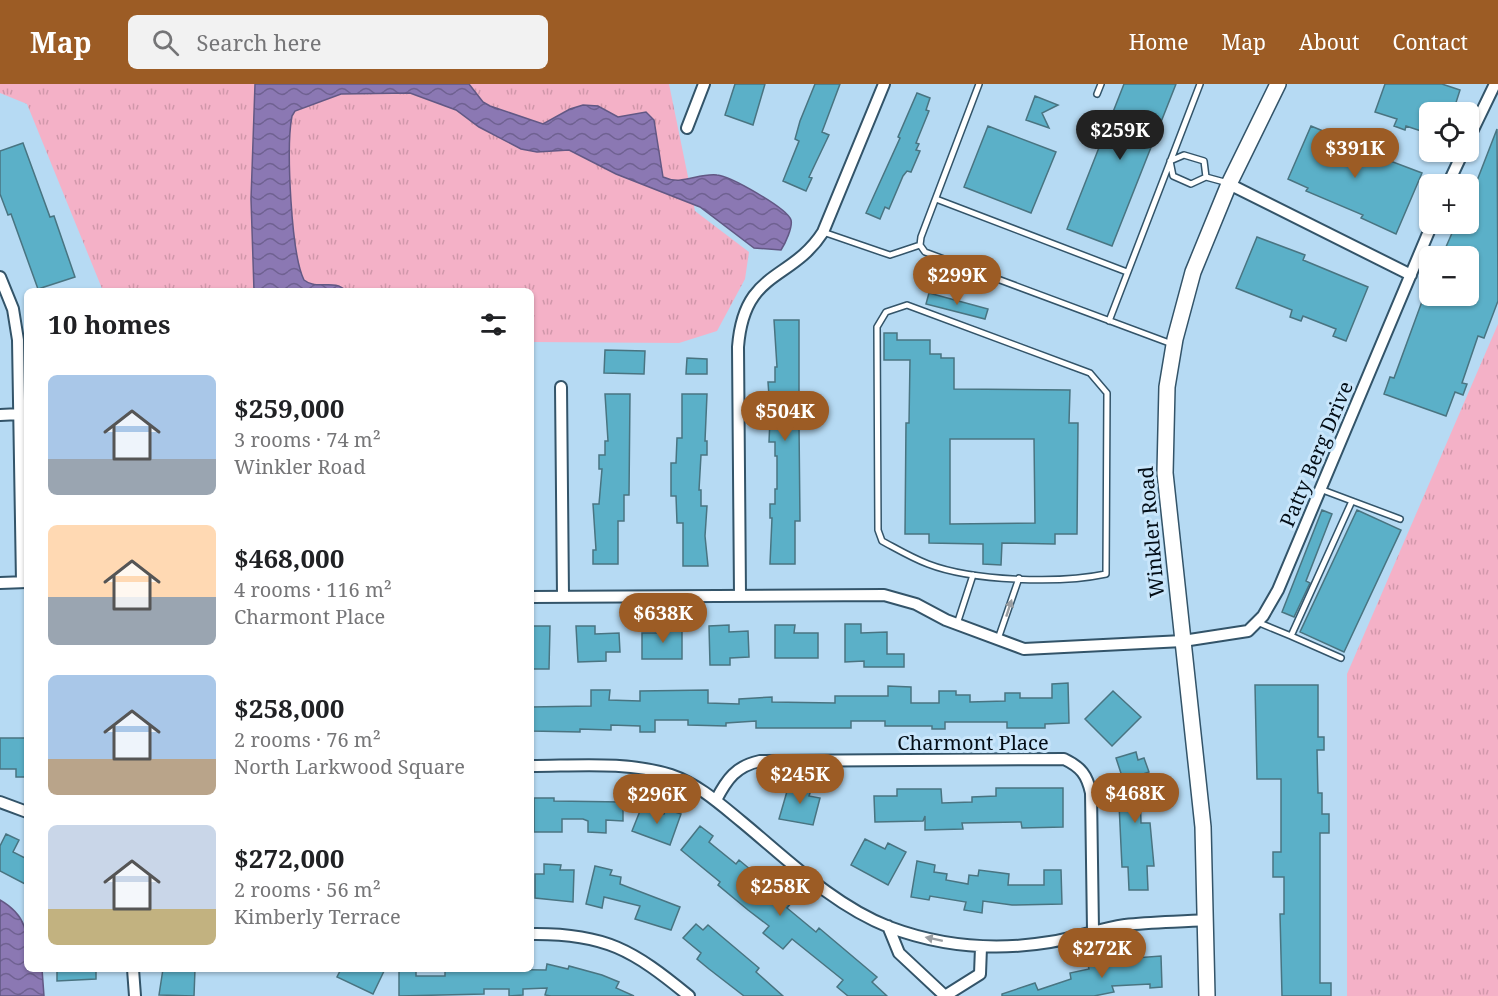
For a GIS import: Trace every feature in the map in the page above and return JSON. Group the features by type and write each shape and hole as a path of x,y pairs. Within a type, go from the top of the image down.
{"street":[{"path":"687,128 705,84"},
{"path":"740,596 739,332 748,304 759,289 770,277 806,252 823,232 884,84"},
{"name":"Winkler Road","path":"1207,996 1203,826 1165,473 1164,423 1174,344 1193,272 1229,184 1278,84"},
{"path":"1479,117 1495,84"},
{"path":"1229,184 1412,275"},
{"name":"Patty Berg Drive","path":"1257,622 1278,590 1428,234"},
{"path":"0,277 17,326 24,582 0,583"},
{"path":"561,387 563,596"},
{"path":"0,415 20,414"},
{"path":"534,597 884,595 916,604 957,624 1024,649 1183,641 1248,631 1257,622"},
{"name":"Charmont Place","path":"716,800 733,773 744,765 760,761 1064,759 1079,766 1088,779 1093,930"},
{"path":"534,766 643,768 687,782 716,800 842,904 888,926 919,936 981,947 1015,947 1052,942 1093,930 1126,925 1206,920"},
{"path":"0,802 24,811"},
{"path":"888,926 899,953 945,996 980,974 981,947"},
{"path":"534,934 573,935 623,948 655,968 689,996"},
{"path":"133,972 135,996"}],"lane":[{"path":"920,245 979,84"},
{"path":"1097,94 1101,84"},
{"path":"1108,321 1200,84"},
{"path":"1170,161 1184,155 1204,161 1206,177"},
{"path":"1170,161 1173,176 1191,184 1206,177 1229,184"},
{"path":"936,199 1128,272"},
{"path":"823,232 890,255 920,245"},
{"path":"920,245 925,252 1174,344"},
{"path":"907,304 1090,373 1107,393 1106,574 1084,579 973,575 928,564 882,541 878,530 877,327 886,312 907,304"},
{"path":"1320,489 1400,519"},
{"path":"1290,636 1352,501"},
{"path":"957,624 973,575"},
{"path":"998,639 1019,578"},
{"path":"1257,622 1341,657"}],"green space":[{"path":"0,84 669,84 695,211 749,252 745,279 717,331 679,343 534,342 534,288 102,288 27,104 0,93"},
{"path":"1498,324 1498,996 1347,996 1347,674"}],"water":[{"path":"255,84 469,84 483,102 490,106 543,124 570,109 583,105 598,106 618,117 646,112 654,120 663,177 683,180 710,175 724,177 757,193 780,208 791,223 790,231 781,250 754,248 700,207 616,174 569,150 537,152 521,149 479,127 456,110 410,93 341,94 295,111 292,116 290,131 291,200 300,267 304,280 309,283 336,285 342,288 254,288 251,199"},
{"path":"0,900 17,914 22,922 24,972 42,972 44,996 0,996"}],"building":[{"path":"735,84 765,84 753,125 725,115"},
{"path":"815,84 840,84 822,132 829,135 809,177 812,178 806,191 783,181 799,141 795,139 800,121"},
{"path":"1124,84 1176,84 1112,246 1067,229"},
{"path":"1385,84 1442,84 1460,90 1456,102 1419,102 1419,130 1406,126 1405,130 1394,126 1397,119 1375,112"},
{"path":"917,93 930,98 926,110 929,111 916,143 919,144 916,150 920,151 911,172 907,171 903,176 889,209 885,207 880,219 866,213 900,138 898,137"},
{"path":"1035,96 1058,105 1042,113 1049,128 1026,120"},
{"path":"988,126 1056,152 1031,213 964,187"},
{"path":"1311,126 1379,154 1377,156 1422,173 1419,174 1419,180 1396,234 1361,218 1363,215 1306,191 1308,188 1288,179"},
{"path":"1497,129 1498,301 1484,338 1478,336 1462,383 1467,384 1463,395 1455,392 1446,416 1384,394 1390,377 1394,378 1420,306 1479,306 1479,246 1446,246 1452,234 1479,234 1479,176"},
{"path":"23,143 50,217 54,216 75,277 38,288 11,214 8,215 0,194 0,151"},
{"path":"1257,237 1305,255 1303,260 1368,287 1346,341 1333,336 1336,329 1303,316 1301,321 1290,317 1292,310 1236,288"},
{"path":"929,293 988,309 985,319 926,304"},
{"path":"774,320 799,320 799,399 793,399 794,425 799,425 800,521 795,521 795,564 770,564 772,518 770,518 770,504 775,504 775,489 777,489 775,442 769,442 771,396 769,396 768,382 775,382 775,367 777,367"},
{"path":"884,333 897,333 897,340 930,340 930,354 941,354 941,358 954,358 954,389 1070,390 1069,423 1078,423 1077,534 1055,534 1055,544 1002,543 1001,565 983,564 983,544 929,543 929,534 905,534 906,423 909,423 910,360 884,360","holes":["950,439 1034,439 1035,523 950,524"]},
{"path":"605,350 645,351 644,374 604,373"},
{"path":"687,358 707,359 707,374 686,374"},
{"path":"605,394 630,394 629,495 624,495 624,521 618,521 618,564 593,564 593,550 596,550 593,504 599,504 602,469 599,469 599,455 605,455 605,441 608,441"},
{"path":"682,394 707,394 705,441 707,441 707,455 701,455 699,490 701,490 701,506 707,506 705,536 708,566 683,566 683,523 677,523 676,496 671,496 671,463 676,463 677,438 682,438"},
{"path":"1322,510 1332,514 1306,581 1310,583 1294,617 1282,612"},
{"path":"1357,510 1401,530 1344,652 1300,632"},
{"path":"845,624 861,624 861,633 887,632 887,654 904,654 904,667 864,667 864,661 845,662"},
{"path":"662,625 682,625 682,659 642,659 642,633 662,633"},
{"path":"729,625 729,632 748,631 749,657 730,658 730,665 710,665 709,626"},
{"path":"775,625 795,625 794,633 818,633 818,658 775,658"},
{"path":"534,626 550,626 549,669 534,669"},
{"path":"576,626 595,626 595,634 619,633 620,652 606,652 606,661 578,662"},
{"path":"1068,683 1069,723 1045,724 1045,728 1007,728 1007,722 945,722 945,729 932,729 932,726 885,726 885,721 851,721 851,728 756,728 756,721 726,723 726,726 688,725 688,720 655,720 655,732 640,732 640,726 611,725 611,730 534,731 534,707 591,706 591,690 610,690 609,700 640,701 640,691 708,690 708,703 739,704 739,699 772,697 772,702 835,703 835,696 888,696 888,686 911,687 911,703 939,703 939,691 956,691 956,695 970,695 970,702 1005,701 1005,693 1020,693 1020,698 1052,698 1052,684"},
{"path":"1255,685 1318,685 1318,737 1324,737 1324,750 1317,750 1318,793 1322,793 1322,814 1329,814 1329,833 1320,833 1320,983 1331,983 1331,996 1282,996 1280,914 1284,914 1284,877 1273,877 1273,852 1281,852 1281,779 1257,779"},
{"path":"1113,691 1141,717 1112,746 1085,719"},
{"path":"0,738 24,738 24,777 16,777 16,769 0,769"},
{"path":"1136,752 1138,760 1144,758 1149,772 1143,774 1147,787 1140,789 1141,823 1150,823 1154,866 1147,866 1148,890 1129,890 1128,867 1122,867 1119,804 1131,804 1116,758"},
{"path":"790,781 812,787 809,796 820,798 813,825 779,819"},
{"path":"996,788 1063,788 1063,827 1022,828 1021,822 962,823 963,829 925,830 925,816 923,821 875,822 874,796 897,796 897,789 941,789 942,803 972,802 972,797 996,796"},
{"path":"534,798 554,798 554,801 623,802 623,821 606,820 606,833 588,832 588,821 583,819 562,819 562,832 534,832"},
{"path":"642,806 664,814 666,809 681,814 670,845 632,831"},
{"path":"700,826 713,836 709,842 736,864 739,860 751,870 747,875 774,899 779,892 792,902 787,908 816,932 819,928 877,977 872,982 887,996 848,996 837,987 843,980 792,939 783,949 763,933 769,926 718,885 720,882 681,850"},
{"path":"6,834 19,840 13,852 24,858 24,883 0,871 0,846"},
{"path":"865,839 885,849 888,843 906,852 888,885 851,865"},
{"path":"917,861 935,865 934,872 947,874 946,880 968,884 969,875 978,876 979,870 1009,874 1008,885 1044,885 1044,870 1061,870 1062,904 1012,905 983,901 982,913 964,910 966,902 930,896 929,900 911,897"},
{"path":"544,864 561,865 560,870 574,870 573,902 535,898 535,874 544,874"},
{"path":"595,866 612,870 610,875 621,877 620,884 680,907 671,930 635,919 640,906 604,897 602,908 586,904"},
{"path":"696,924 703,930 708,925 759,968 756,972 783,996 744,996 709,969 697,959 701,953 683,938"},
{"path":"1161,956 1162,987 1150,988 1150,984 1112,986 1114,992 1094,996 1002,996 1002,994 1035,983 1038,990 1071,979 1070,973 1089,969 1088,965 1121,959"},
{"path":"547,964 568,969 569,966 602,975 619,982 616,988 634,996 551,996 545,995 547,988 523,989 523,995 509,996 509,989 484,989 484,994 399,996 399,972 416,972 416,976 445,976 445,972 546,970"},
{"path":"57,972 96,972 96,979 57,981"},
{"path":"163,972 195,972 194,996 159,995"},
{"path":"340,972 384,972 373,994 337,977"}]}
